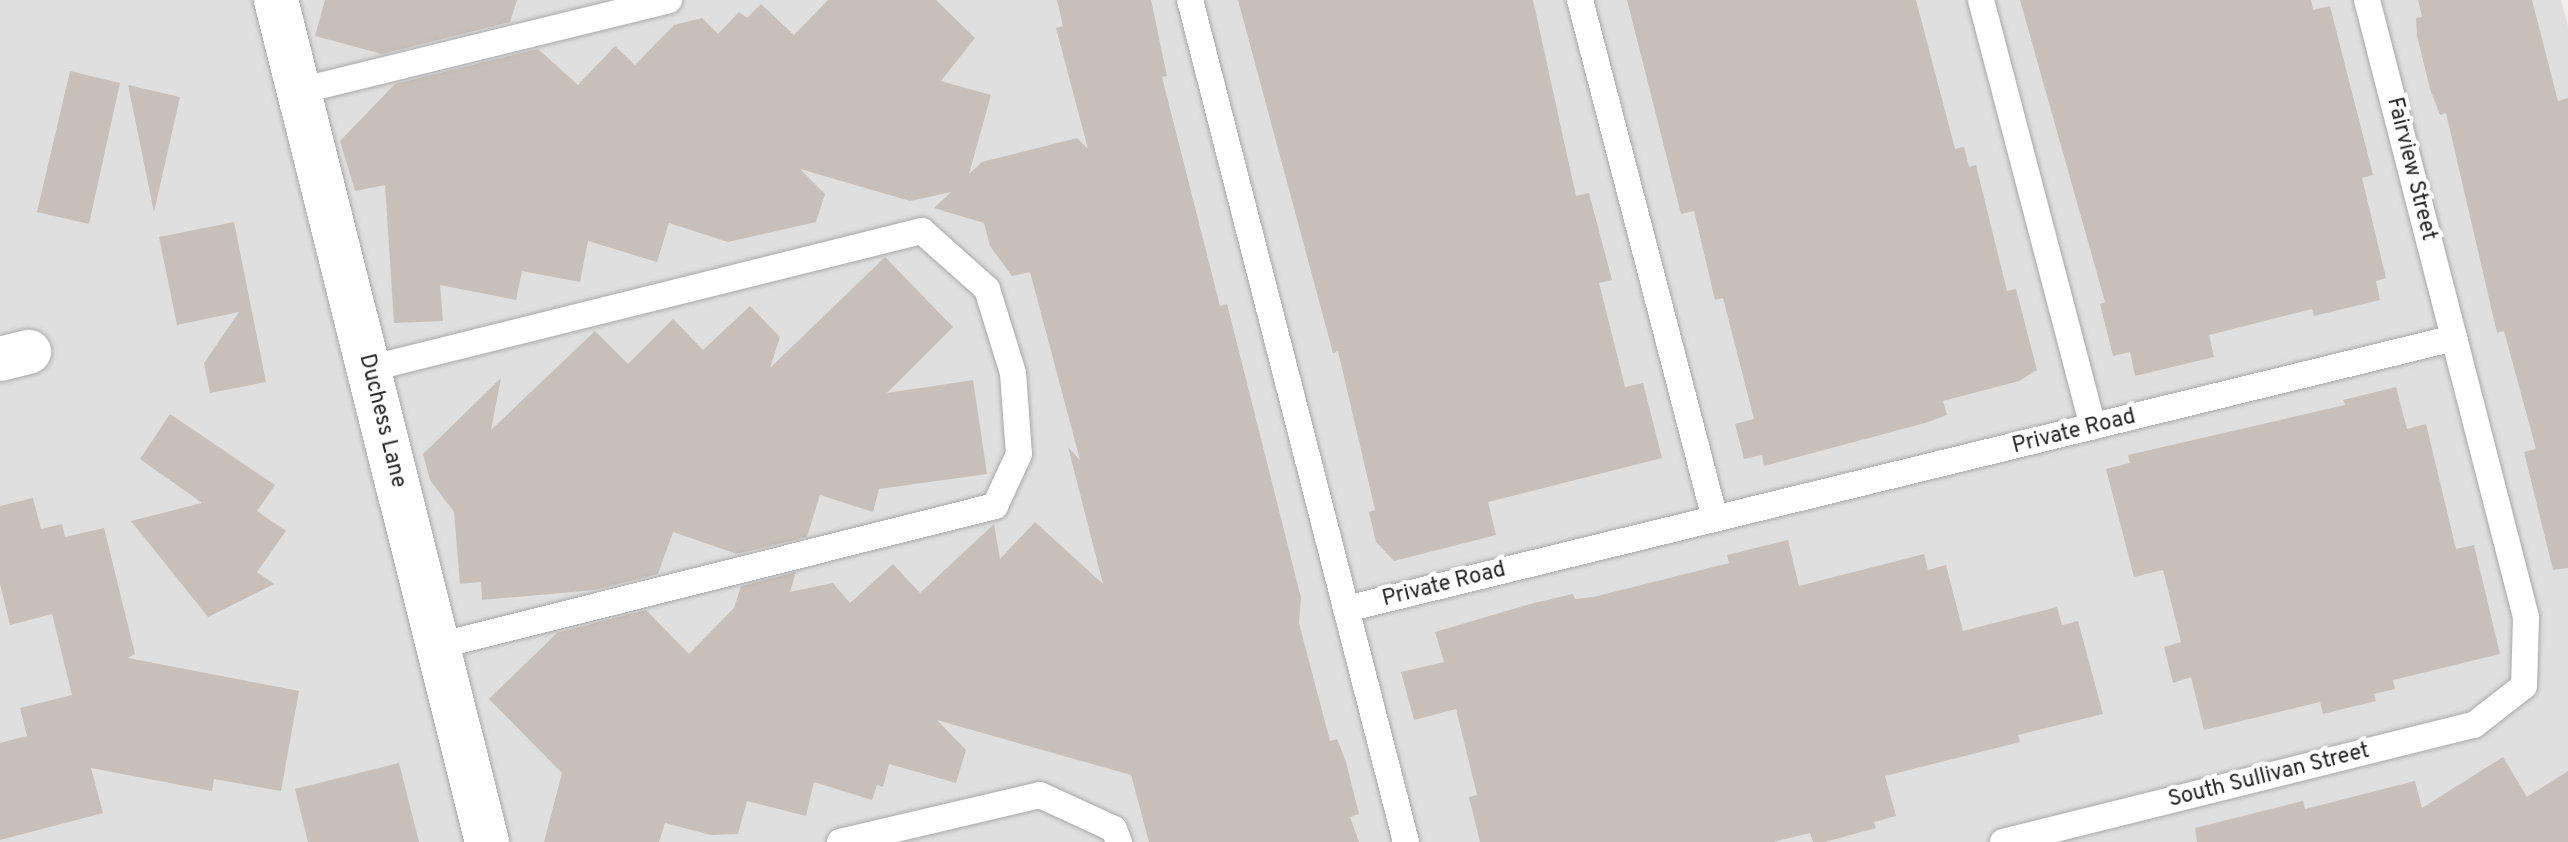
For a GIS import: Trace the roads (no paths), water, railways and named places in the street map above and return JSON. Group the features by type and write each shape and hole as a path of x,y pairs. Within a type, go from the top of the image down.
{"street":[{"name":"Duchess Lane","path":"276,0 487,842"}],"lane":[{"path":"299,91 669,0"},
{"path":"1190,0 1406,842"},
{"path":"1580,0 1715,519"},
{"path":"1981,0 2093,427"},
{"name":"Fairview Street","path":"2367,0 2454,338"},
{"path":"368,369 922,231 987,289 1013,373 1019,454 995,506 438,646"},
{"name":"Private Road","path":"1346,609 2454,338"},
{"name":"South Sullivan Street","path":"2003,842 2474,725 2524,686 2526,617 2454,338"},
{"path":"840,842 1040,795 1114,829 1119,842"}]}
